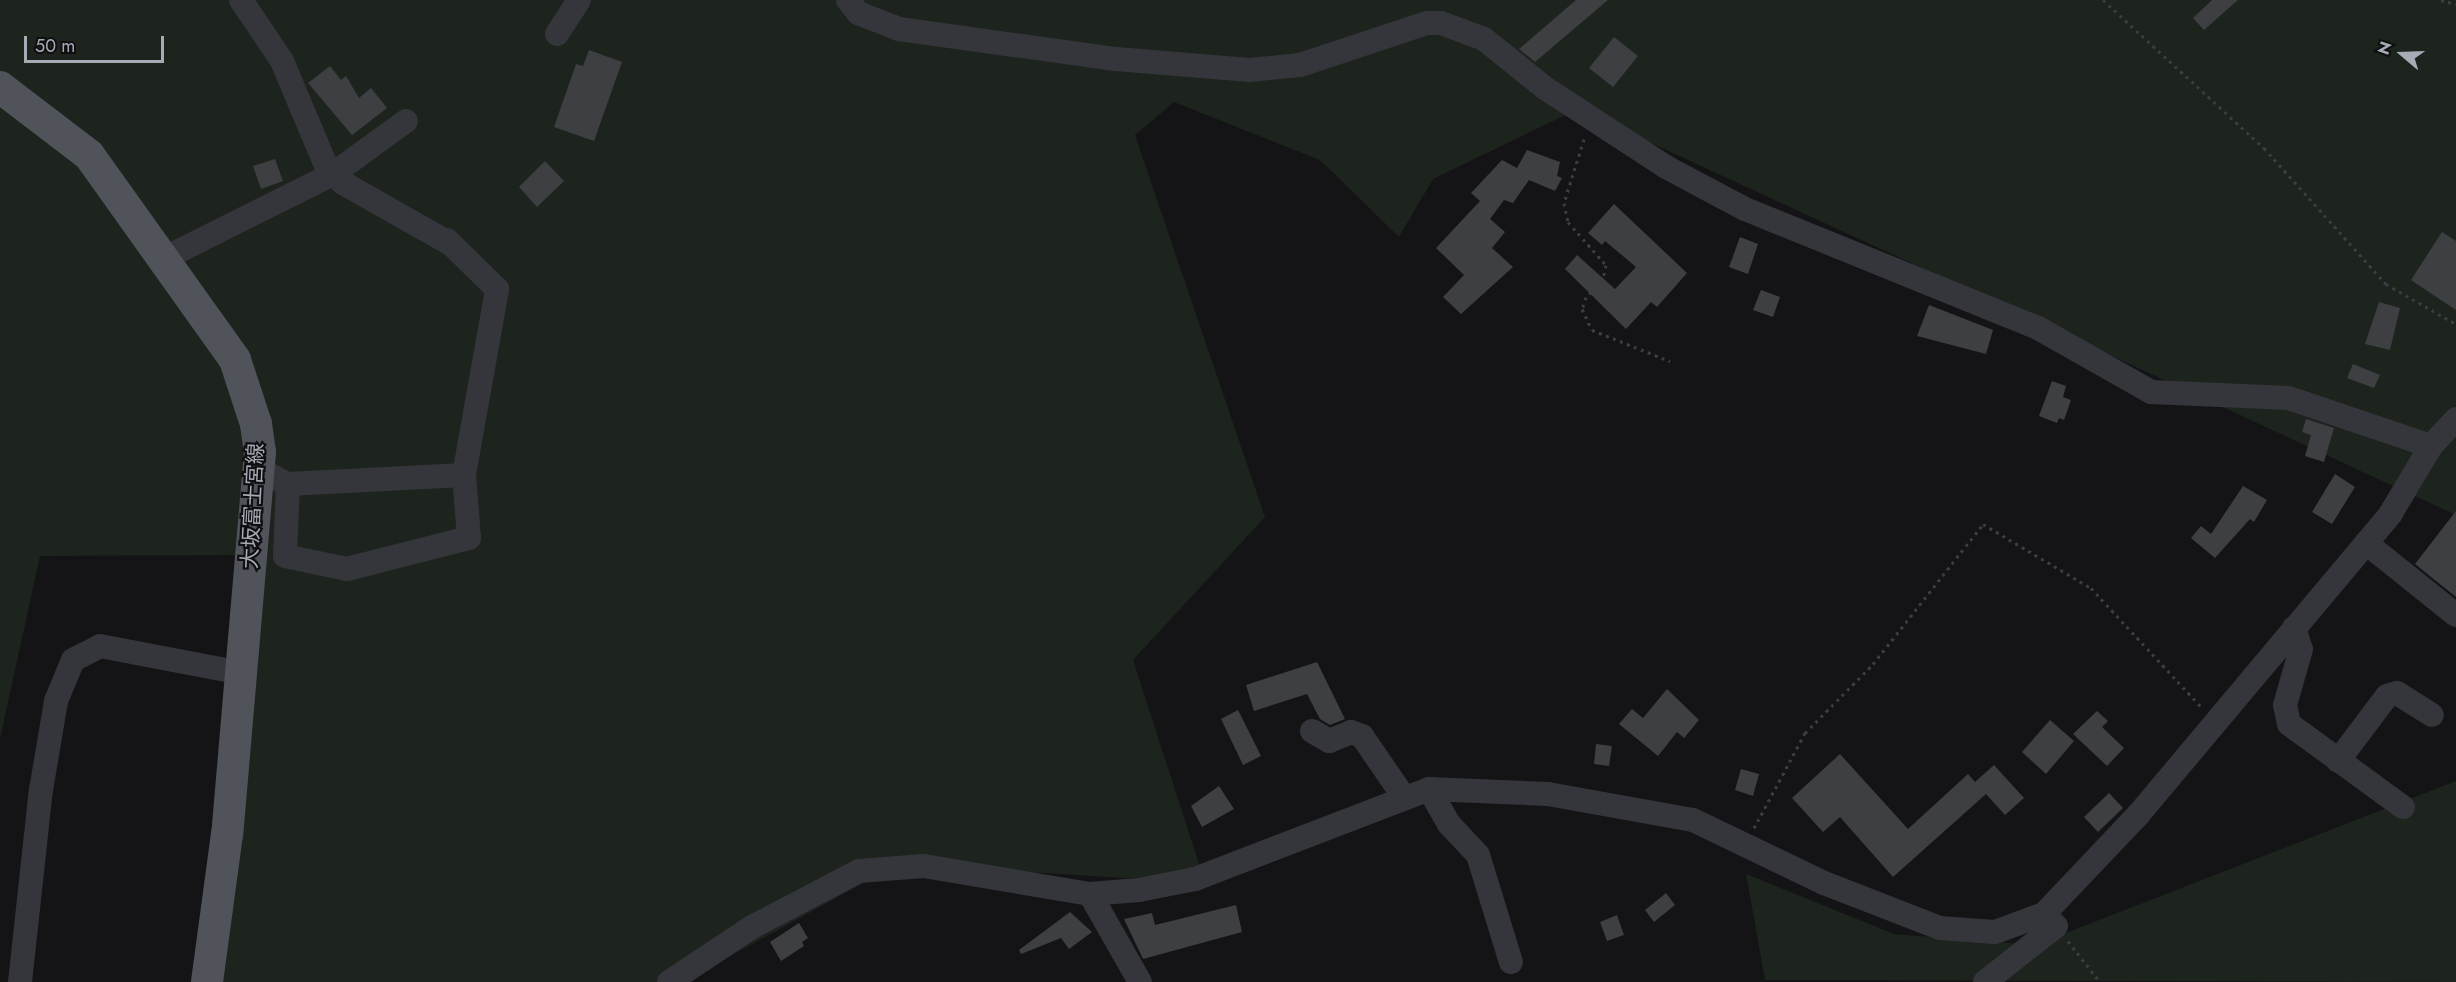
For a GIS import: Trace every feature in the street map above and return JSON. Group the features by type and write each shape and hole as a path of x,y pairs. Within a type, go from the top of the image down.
{"main road":[{"name":"大坂富士宮線","path":"0,87 89,155 235,360 256,424 258,469 227,834 207,982"}],"street":[{"path":"241,0 282,60 333,174 448,241 497,289 464,475 469,538 347,569 285,556 288,484"},
{"path":"557,34 579,0"},
{"path":"848,0 858,13 899,28 1116,59 1250,70 1300,65 1427,23 1442,23 1484,39 1590,117 1666,167 1744,208 2038,328 2151,392 2289,398 2431,446"},
{"path":"163,259 333,174 406,121"},
{"path":"1985,982 2050,920 2366,543 2391,513 2431,446 2456,419"},
{"path":"258,469 288,484 464,475"},
{"path":"2366,543 2456,615"},
{"path":"2294,628 2301,650 2285,705 2289,724 2403,807"},
{"path":"20,982 45,768 56,701 73,660 99,645 240,673"},
{"path":"2338,760 2386,696 2397,693 2432,715"},
{"path":"1312,731 1329,741 1351,732 1362,736 1404,796"},
{"path":"669,982 780,911 859,871 924,866 1090,894 1195,879 1404,796 1429,789 1476,788 1615,803 1693,820 1883,909 1940,928 1995,932 2050,920"},
{"path":"1429,789 1449,824 1478,855 1511,962"},
{"path":"1090,894 1140,982"}],"path":[{"path":"2103,0 2264,148 2386,284 2456,324"},
{"path":"2441,0 2456,4"},
{"path":"1590,117 1564,203 1568,222 1606,265 1602,282 1586,297 1582,309 1592,330 1670,361"},
{"path":"1745,845 1805,733 1874,664 1983,524 2091,588 2216,722"},
{"path":"2050,920 2100,982"}],"shaded area":[{"path":"0,0 2456,0 2456,515 1578,109 1433,179 1399,237 1320,160 1174,102 1135,135 1265,517 1133,660 1203,876 1125,878 898,864 683,982 201,982 251,555 40,556 0,739"},
{"path":"2456,781 2456,982 1765,980 1746,874 1894,934 2035,945"}],"building":[{"path":"1576,0 1608,0 1535,62 1519,49"},
{"path":"2212,0 2238,0 2204,30 2193,18"},
{"path":"1614,37 1638,56 1613,87 1589,68"},
{"path":"589,50 622,62 594,141 554,127 576,64 583,66"},
{"path":"330,66 341,80 346,76 359,98 371,88 387,108 352,135 308,83"},
{"path":"1527,150 1560,162 1557,176 1562,178 1555,191 1529,180 1513,203 1504,200 1490,219 1505,232 1492,248 1513,267 1461,314 1443,297 1464,275 1436,248 1480,201 1471,193 1502,160 1517,168"},
{"path":"275,159 283,181 261,189 253,166"},
{"path":"545,161 564,181 537,207 519,187"},
{"path":"1614,204 1687,273 1657,307 1651,302 1626,329 1565,269 1577,255 1615,289 1636,267 1605,241 1602,245 1588,233"},
{"path":"2442,232 2456,241 2456,310 2411,280"},
{"path":"1740,237 1758,244 1748,274 1729,267"},
{"path":"1761,290 1780,297 1773,317 1753,310"},
{"path":"2379,302 2400,308 2390,350 2365,344"},
{"path":"1929,305 1993,330 1986,354 1917,336"},
{"path":"2353,364 2380,375 2374,388 2347,378"},
{"path":"2052,381 2066,386 2063,397 2071,400 2064,420 2059,418 2057,423 2039,416"},
{"path":"2306,419 2334,428 2324,462 2305,456 2311,435 2302,432"},
{"path":"2335,474 2355,487 2332,524 2312,512"},
{"path":"2243,486 2267,500 2254,522 2250,519 2215,558 2191,538 2201,526 2211,534"},
{"path":"2456,511 2456,597 2415,564"},
{"path":"1317,662 1345,719 1330,725 1320,719 1307,694 1254,711 1246,685"},
{"path":"1667,689 1699,720 1684,738 1677,732 1658,756 1619,724 1632,709 1643,718"},
{"path":"1238,710 1261,756 1243,765 1221,719"},
{"path":"2097,711 2108,721 2102,727 2124,748 2107,766 2073,734"},
{"path":"2050,720 2074,741 2046,774 2022,752"},
{"path":"1596,744 1612,746 1609,766 1594,764"},
{"path":"1840,754 1908,829 1968,774 1975,782 1994,765 2024,798 2005,815 1986,794 1893,877 1840,817 1823,832 1792,798"},
{"path":"1741,769 1759,774 1753,796 1735,790"},
{"path":"1219,786 1234,809 1202,827 1191,806"},
{"path":"2109,793 2123,808 2098,832 2084,817"},
{"path":"1666,893 1675,905 1654,922 1645,910"},
{"path":"1236,905 1242,932 1143,959 1124,919 1152,913 1155,925"},
{"path":"1070,912 1092,932 1069,949 1061,938 1021,954 1019,950"},
{"path":"1617,915 1624,935 1607,941 1600,922"},
{"path":"799,923 808,938 802,942 804,946 781,961 770,942"}]}
